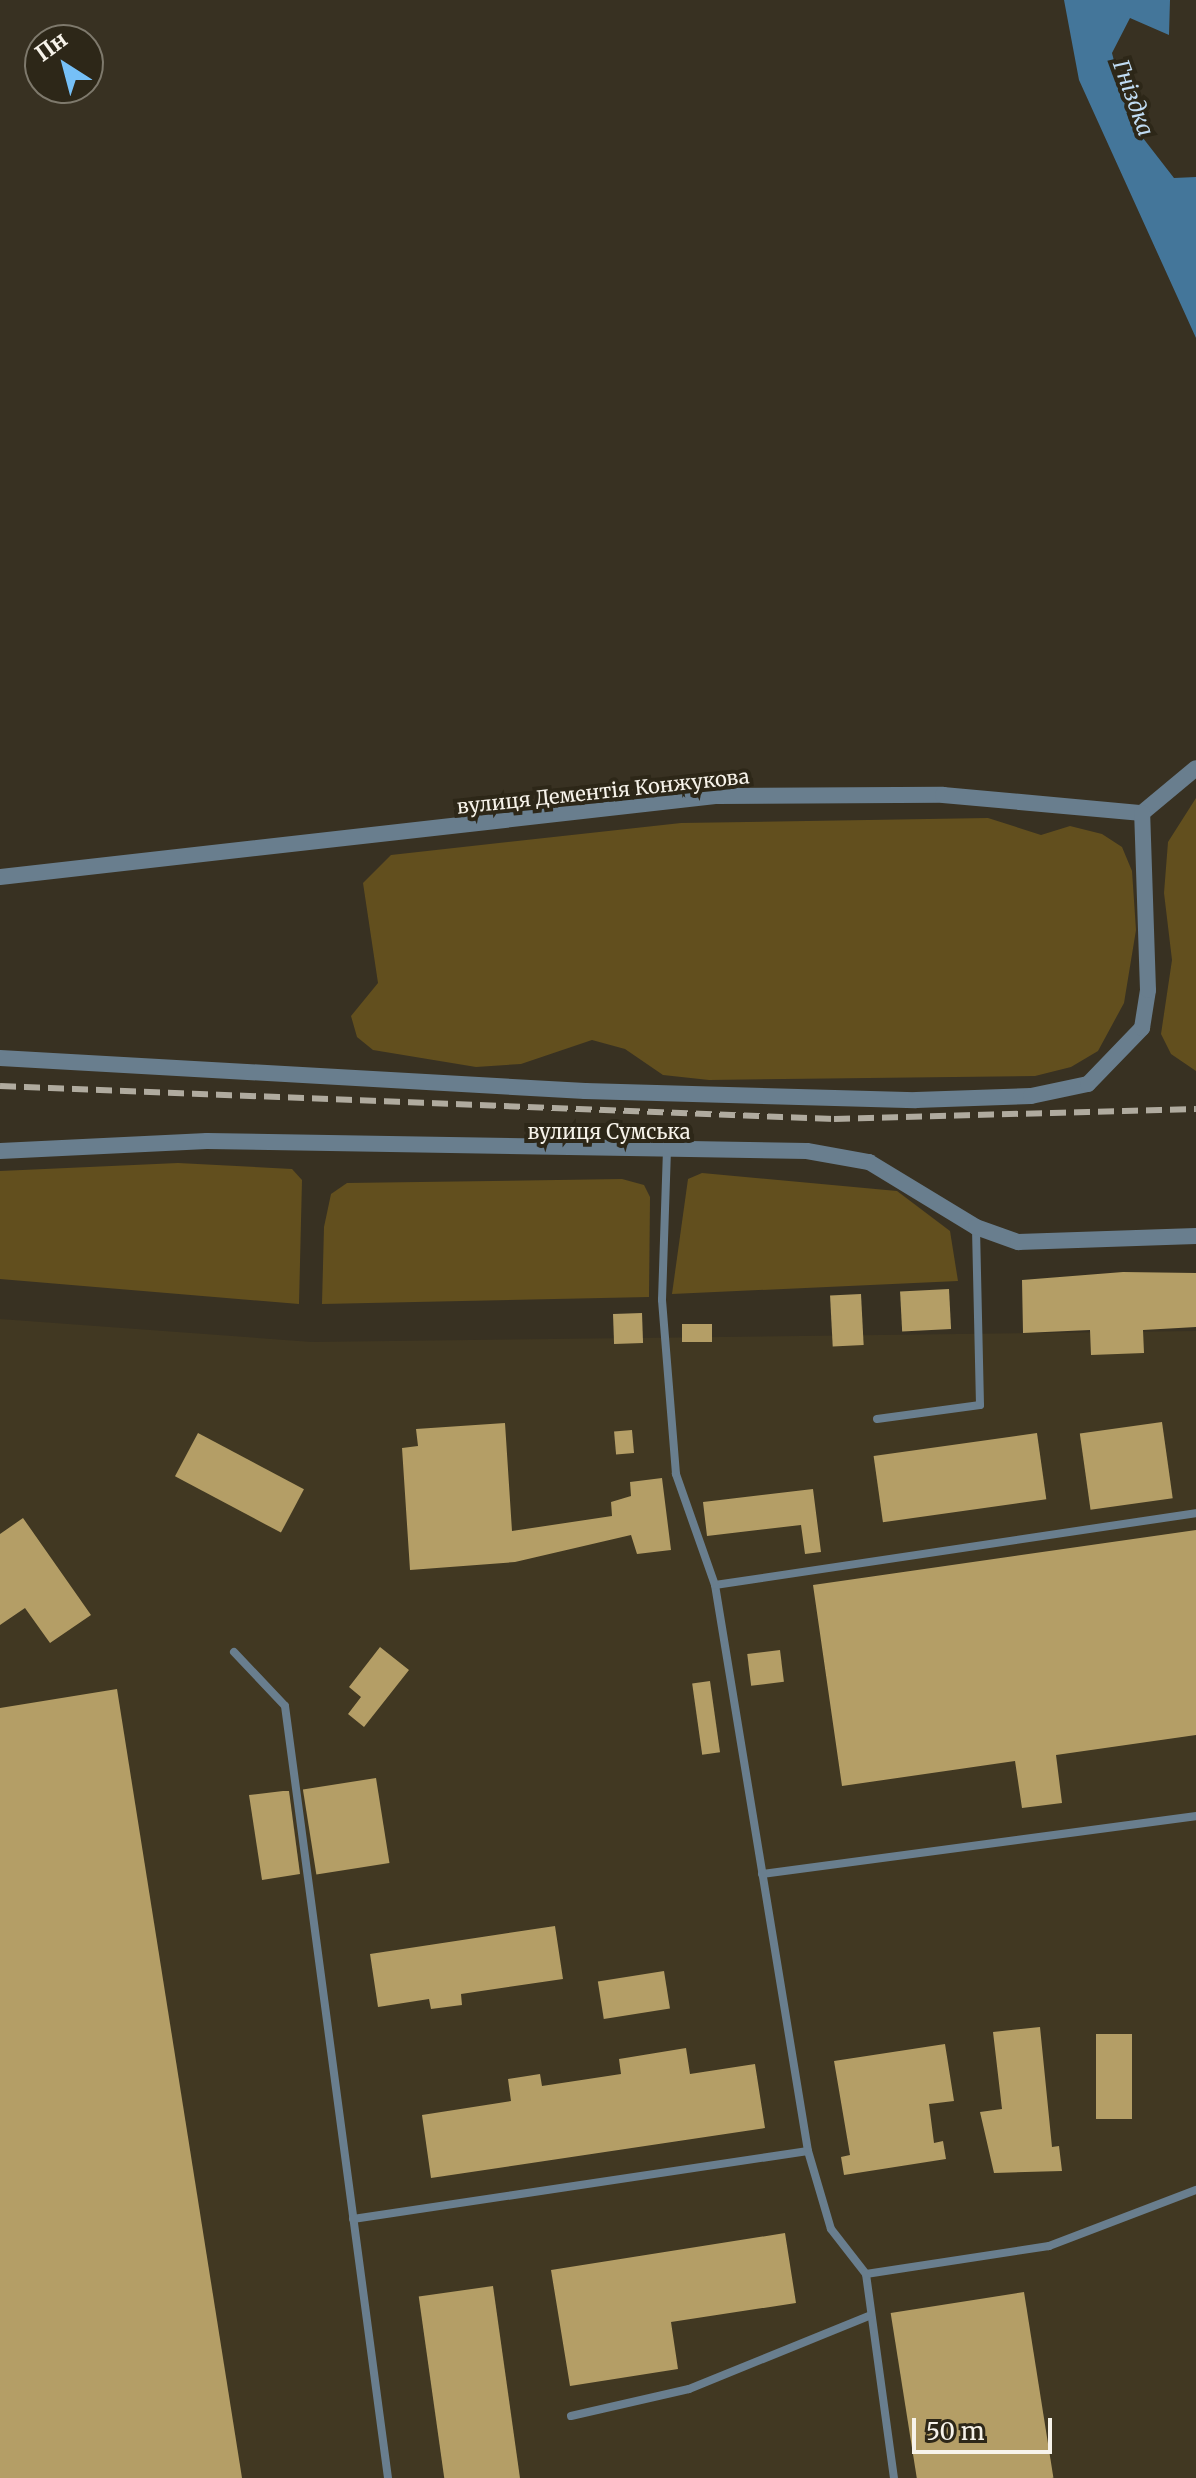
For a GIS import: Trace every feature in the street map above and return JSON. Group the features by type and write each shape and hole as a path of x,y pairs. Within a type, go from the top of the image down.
{"street":[{"path":"0,1058 585,1091 916,1100 1031,1096 1088,1084 1142,1028 1148,990 1142,813 1196,768"},
{"name":"вулиця Дементія Конжукова","path":"0,877 717,796 943,795 1142,813"},
{"name":"вулиця Сумська","path":"0,1151 207,1141 667,1152 807,1151 869,1162 976,1227 1046,1244 1196,1236"}],"lane":[{"path":"667,1152 662,1300 676,1474 715,1585 808,2151 831,2229 866,2274 894,2478"},
{"path":"877,1419 980,1405 976,1227"},
{"path":"715,1585 1196,1513"},
{"path":"234,1652 285,1706 388,2478"},
{"path":"762,1874 1196,1816"},
{"path":"353,2219 808,2151"},
{"path":"866,2274 1049,2246 1196,2190"},
{"path":"571,2416 689,2389 871,2315"}],"shaded area":[{"path":"1196,798 1196,1071 1171,1054 1161,1034 1172,960 1164,893 1168,842"},
{"path":"988,818 1041,835 1070,826 1102,834 1122,847 1132,871 1136,930 1124,1003 1098,1051 1071,1067 1035,1076 709,1080 663,1075 625,1049 592,1040 521,1064 476,1067 373,1050 357,1037 351,1016 378,983 363,883 391,855 681,823"},
{"path":"178,1163 292,1169 302,1180 299,1304 0,1279 0,1171"},
{"path":"702,1173 897,1191 950,1231 958,1281 672,1294 688,1179"},
{"path":"622,1179 644,1185 650,1197 649,1297 322,1304 324,1227 331,1194 347,1183"},
{"path":"0,1319 312,1342 1196,1331 1196,2478 0,2478"}],"water":[{"name":"Гніздка","path":"1064,0 1170,0 1169,35 1130,18 1112,53 1129,120 1174,178 1196,177 1196,338 1079,80"}],"building":[{"path":"1123,1272 1196,1273 1196,1327 1143,1330 1144,1353 1091,1355 1090,1330 1023,1333 1022,1280"},
{"path":"949,1289 951,1329 902,1332 900,1292"},
{"path":"861,1294 864,1345 833,1347 830,1296"},
{"path":"642,1313 643,1343 614,1344 613,1314"},
{"path":"682,1324 712,1324 712,1342 682,1342"},
{"path":"1162,1422 1173,1498 1091,1510 1080,1434"},
{"path":"505,1423 512,1531 612,1516 611,1502 631,1496 630,1482 662,1478 671,1550 637,1554 631,1535 515,1562 410,1570 402,1448 418,1446 416,1429"},
{"path":"632,1430 634,1453 616,1454 614,1432"},
{"path":"198,1433 304,1489 281,1533 175,1476"},
{"path":"1037,1433 1046,1499 883,1522 874,1456"},
{"path":"813,1489 821,1552 805,1554 801,1525 707,1536 703,1502"},
{"path":"23,1518 91,1615 50,1643 25,1608 0,1625 0,1534"},
{"path":"1196,1530 1196,1735 1056,1755 1062,1803 1022,1808 1015,1761 842,1786 813,1585"},
{"path":"380,1647 409,1670 364,1727 348,1714 361,1697 349,1687"},
{"path":"780,1650 784,1682 751,1686 747,1654"},
{"path":"710,1681 720,1752 702,1755 692,1684"},
{"path":"117,1689 242,2478 0,2478 0,1708"},
{"path":"376,1778 389,1863 316,1875 303,1790"},
{"path":"289,1791 300,1874 262,1880 249,1795"},
{"path":"555,1926 563,1979 461,1994 462,2005 431,2009 429,1999 378,2007 370,1954"},
{"path":"664,1971 670,2009 604,2019 598,1981"},
{"path":"1040,2027 1052,2147 1059,2146 1062,2171 994,2173 980,2112 1002,2109 993,2032"},
{"path":"1096,2034 1132,2034 1132,2119 1096,2119"},
{"path":"945,2044 954,2101 929,2104 934,2143 943,2141 946,2159 844,2175 841,2157 850,2155 834,2061"},
{"path":"686,2048 690,2074 755,2064 765,2128 431,2178 422,2115 511,2101 508,2079 540,2074 542,2086 621,2074 619,2059"},
{"path":"785,2233 796,2303 671,2322 678,2369 570,2386 551,2270"},
{"path":"493,2286 520,2478 444,2478 419,2296"},
{"path":"1024,2292 1053,2478 917,2478 891,2313"}],"railway":[{"path":"0,1086 834,1119 1196,1109"}]}
